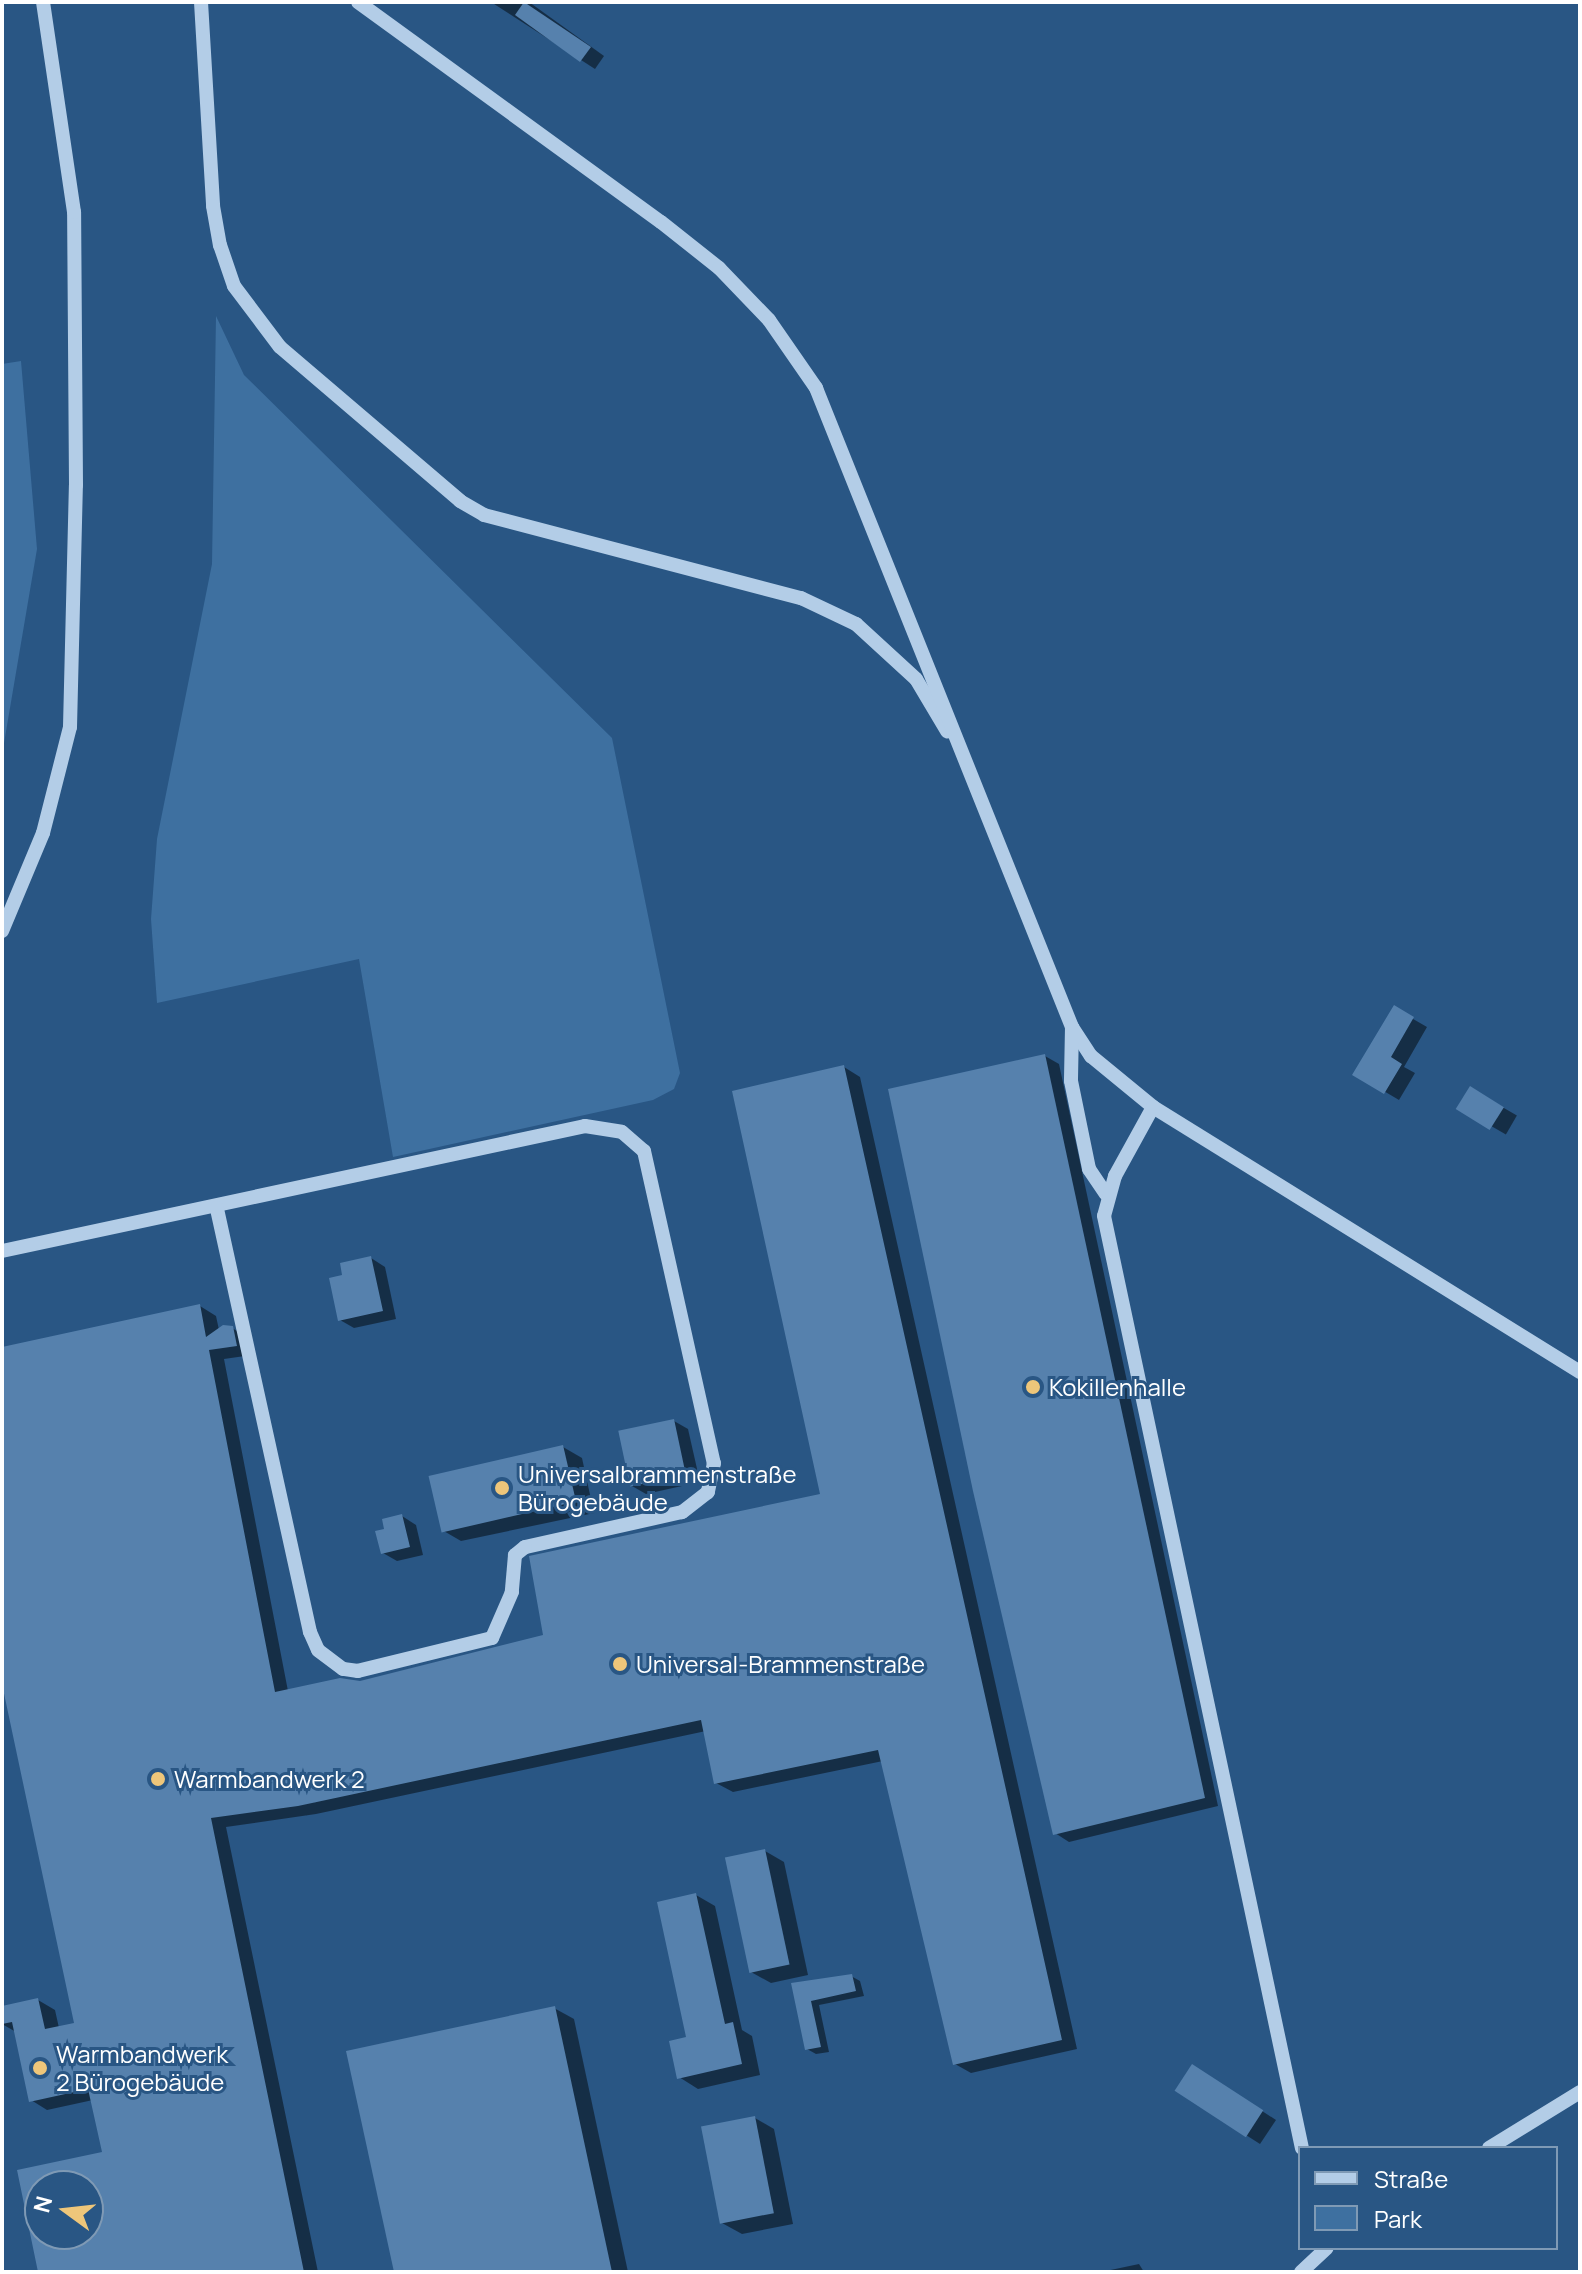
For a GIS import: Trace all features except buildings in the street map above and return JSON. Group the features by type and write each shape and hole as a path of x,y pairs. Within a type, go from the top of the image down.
{"lane":[{"path":"2,931 43,833 70,727 76,485 74,212 43,2"},
{"path":"201,2 213,206 220,245 234,286 280,347 460,501 484,515 801,598 856,624 916,679 970,769"},
{"path":"358,2 661,222 719,268 769,320 816,388 1072,1027 1091,1056 1153,1107 1580,1372"},
{"path":"1072,1027 1071,1081 1086,1155 1089,1169 1106,1194"},
{"path":"1153,1107 1106,1194 1104,1216 1302,2146"},
{"path":"2,1251 217,1208 585,1126 622,1132 644,1151 714,1463 708,1492 682,1512 525,1547 515,1555 512,1592 492,1638 358,1671 343,1669 318,1650 310,1632 217,1208"},
{"path":"1492,2146 1580,2092"},
{"path":"1301,2272 1322,2250"}],"green space":[{"path":"216,316 244,375 612,738 680,1073 674,1089 653,1100 393,1157 359,959 157,1003 151,919 157,839 212,564"},
{"path":"21,361 37,549 2,755 2,364"}],"place":[{"name":"Kokillenhalle","path":"1033,1387"},
{"name":"Universalbrammenstraße Bürogebäude","path":"502,1488"},
{"name":"Universal-Brammenstraße","path":"620,1664"},
{"name":"Warmbandwerk 2","path":"158,1779"},
{"name":"Warmbandwerk 2 Bürogebäude","path":"40,2068"}]}
